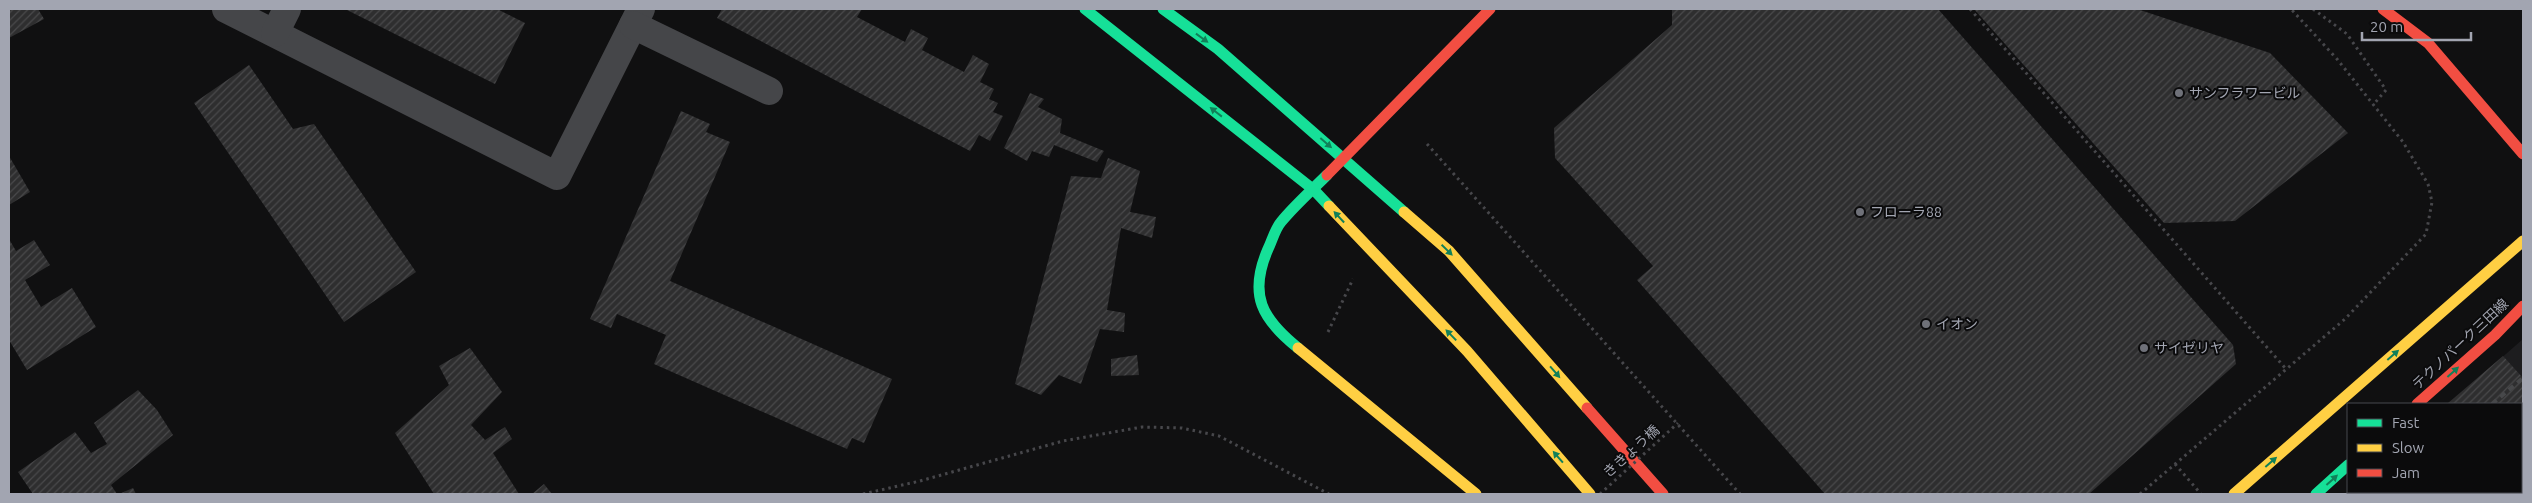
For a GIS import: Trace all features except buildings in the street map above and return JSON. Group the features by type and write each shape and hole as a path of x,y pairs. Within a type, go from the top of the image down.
{"street":[{"path":"226,9 556,176 637,17 769,91"},
{"path":"275,33 287,9"},
{"path":"1085,9 1314,190 1467,351 1590,494"},
{"path":"1163,9 1218,49 1449,251 1663,494"},
{"path":"1476,494 1287,339 1264,311 1257,286 1266,252 1280,223 1490,9"},
{"path":"2383,9 2428,43 2523,154"},
{"path":"2234,494 2523,241"},
{"name":"テクノパーク三田線","path":"2418,403 2495,335 2523,306"},
{"path":"2316,494 2347,466"}],"path":[{"path":"1970,9 2286,369"},
{"path":"2140,494 2345,319 2426,234 2432,202 2428,184 2403,142 2337,59 2291,9"},
{"path":"2313,9 2347,34 2386,90 2373,105"},
{"path":"1427,144 1740,494"},
{"path":"1314,362 1368,247"},
{"name":"ききょう橋","path":"1600,494 1678,423"},
{"path":"863,494 920,481 1063,441 1142,427 1182,428 1219,436 1329,494"},
{"path":"2175,464 2201,494"}],"shaded area":[{"path":"2523,339 2522,461 2522,403 2450,403"}],"railway":[{"path":"2493,403 2523,378"}],"traffic: fast":[{"path":"1085,9 1314,190 1329,206"},
{"path":"1163,9 1218,49 1404,212"},
{"path":"1298,348 1275,327 1267,316 1259,293 1259,280 1262,265 1279,225 1327,175"},
{"path":"2316,494 2347,466"}],"traffic: slow":[{"path":"1329,206 1467,351 1590,494"},
{"path":"1404,212 1449,251 1587,408"},
{"path":"2234,494 2523,241"},
{"path":"1298,348 1476,494"}],"traffic: jam":[{"path":"1327,175 1490,9"},
{"path":"2383,9 2428,43 2523,154"},
{"path":"2418,403 2495,335 2523,306"},
{"path":"1587,408 1663,494"}],"place":[{"name":"サンフラワービル","path":"2179,93"},
{"name":"フローラ88","path":"1860,212"},
{"name":"イオン","path":"1926,324"},
{"name":"サイゼリヤ","path":"2144,348"}]}
